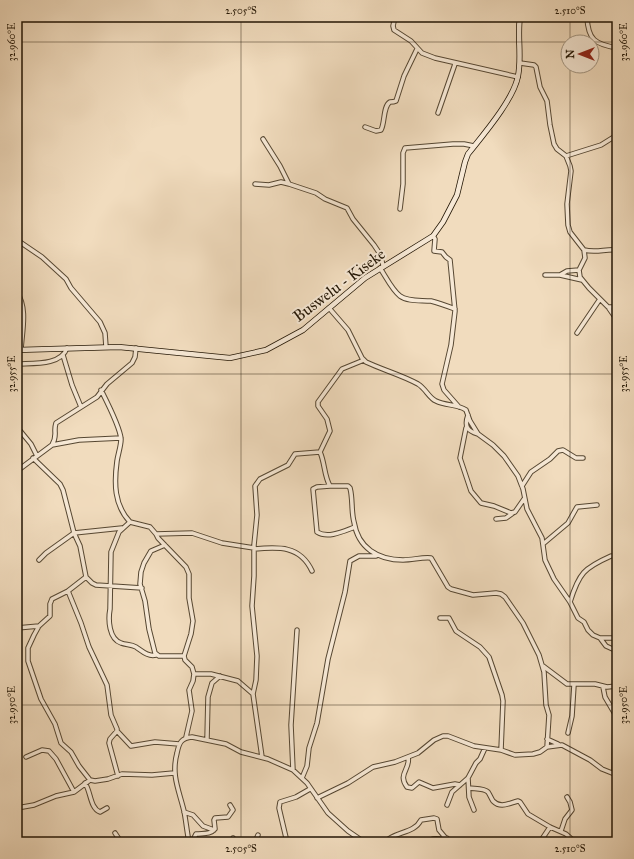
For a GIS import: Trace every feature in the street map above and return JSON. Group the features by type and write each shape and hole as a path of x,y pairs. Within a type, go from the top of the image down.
{"main road":[{"name":"Buswelu - Kiseke","path":"19,350 106,347 136,348 230,358 266,350 303,330 365,278 433,236 458,195 468,154 507,102 518,77 520,63 520,17"}],"street":[{"path":"395,17 393,26 394,30 411,41 422,53 455,64 518,77"},
{"path":"587,17 588,30 593,39 598,43 617,48"},
{"path":"365,127 376,131 381,130 386,106 389,103 396,101 404,76 417,49"},
{"path":"520,63 534,65 537,70 540,87 547,101 554,144 557,149 566,156 569,162 571,171 567,204 568,225 570,232 584,250 585,258 579,270 582,280 608,307 617,320"},
{"path":"438,113 455,64"},
{"path":"566,156 601,145 617,135"},
{"path":"263,139 280,166 289,184"},
{"path":"400,209 403,184 403,153 405,148 458,144 474,146"},
{"path":"255,184 272,184 281,182 289,184 316,192 325,199 347,208 380,254 382,267 396,292 406,299 435,302 455,309"},
{"path":"433,236 436,239 434,251 442,252 450,260 455,309 451,345 442,384 444,390 459,407"},
{"path":"17,240 42,257 66,279 71,288 100,322 106,333 106,347"},
{"path":"584,250 593,252 609,249 617,250"},
{"path":"560,275 579,270"},
{"path":"545,275 560,275 582,280"},
{"path":"17,292 23,309 19,350"},
{"path":"577,333 600,299"},
{"path":"608,307 617,307"},
{"path":"329,308 348,330 364,360 380,369 400,375 420,385 435,401 466,410 470,421 478,434"},
{"path":"17,364 54,360 63,355 67,348"},
{"path":"52,445 55,440 54,427 56,423 97,397 102,390 132,363 135,357 136,348"},
{"path":"63,355 72,385 81,407"},
{"path":"320,452 330,431 326,418 318,406 318,402 342,370 364,360"},
{"path":"102,390 121,438 116,472 116,491 120,507 130,522 150,527 186,567 189,574 189,598 193,621 191,634 184,656 185,660 192,667 194,674 189,690 192,711 186,737"},
{"path":"468,414 460,458 471,491 481,503 513,513"},
{"path":"17,427 31,444 35,457 60,484 63,490 74,532 80,546 86,577 96,585 142,588"},
{"path":"466,428 469,431 478,434 493,445 511,464 522,486 527,509 541,536 545,560 554,579 567,596 578,618 584,622 591,634 600,638 613,638 617,633"},
{"path":"17,470 52,445 79,440 121,438"},
{"path":"522,486 532,472 558,451 563,450 576,458 584,458"},
{"path":"320,452 323,458 326,478 330,486"},
{"path":"262,757 253,694 256,680 256,656 252,606 257,515 255,486 256,482 260,479 288,465 295,454 320,452"},
{"path":"355,526 338,533 328,535 323,535 318,532 313,489 317,487 330,486 348,486 350,488 355,526 366,547 377,556"},
{"path":"496,519 506,518 513,513 524,498"},
{"path":"543,544 568,523 577,507 597,505"},
{"path":"130,522 122,528 114,542 111,552 109,616 112,636 120,643 131,644 148,655 184,656"},
{"path":"39,560 74,532 122,528"},
{"path":"156,534 180,532 192,533 222,543 254,549 280,547 294,551 312,571"},
{"path":"156,655 149,628 142,588 141,572 144,563 152,551 165,545"},
{"path":"302,778 307,766 310,741 317,723 328,658 345,592 348,566 350,561 360,556 377,556 400,560 431,558 448,587 451,589 473,595 496,593 505,597 523,623 543,666 546,705 549,715 547,747"},
{"path":"570,602 578,579 584,572 594,563 611,556"},
{"path":"86,577 68,591 52,599 50,604 50,616 39,626 28,648 28,661 41,699 55,724 61,743 71,752 79,766 90,780"},
{"path":"68,591 82,624 89,647 107,685 111,715 117,731 131,746 155,742 179,744"},
{"path":"567,596 573,594"},
{"path":"440,618 449,618 456,631 485,651 492,664 503,701 501,750"},
{"path":"17,628 39,626"},
{"path":"293,770 292,725 298,630"},
{"path":"600,638 606,646 617,651"},
{"path":"543,666 567,684 595,684 603,687 617,686"},
{"path":"545,677 552,673"},
{"path":"194,674 220,676 238,681 253,694"},
{"path":"207,739 208,697 212,683 220,676"},
{"path":"568,733 572,716 574,685"},
{"path":"547,739 572,750 595,763 602,769 615,774 615,714 605,698 603,687"},
{"path":"117,731 110,739 109,743 118,776"},
{"path":"317,798 348,783 373,767 418,753 434,740 443,736 448,736 474,746 501,750 514,755 523,756 540,752 547,747 559,745"},
{"path":"189,842 184,812 177,790 174,773 175,761 180,741 186,737 207,739 226,744 241,752 262,757 293,770 302,778 328,813 348,831 364,842"},
{"path":"447,805 452,792 468,778 485,748"},
{"path":"26,757 42,750 49,751 56,759 74,792"},
{"path":"408,757 408,764 403,778 407,787 412,788 418,782 433,788 454,784 460,785"},
{"path":"17,808 74,792 90,780 101,780 131,774 152,775 174,773"},
{"path":"468,778 469,797 474,810"},
{"path":"85,783 95,810 100,812 107,808"},
{"path":"287,842 279,808 280,802 296,797 310,788"},
{"path":"469,788 485,790 488,792 493,801 500,805 520,802 528,814 550,827 561,831 575,842"},
{"path":"561,831 565,819 572,810 567,797"},
{"path":"214,830 215,818 228,817 233,810 230,805"},
{"path":"184,812 193,815 203,826 214,830"},
{"path":"385,842 392,836 417,827 421,820 434,818 438,820 439,830 449,842"},
{"path":"540,842 550,827"},
{"path":"192,842 196,834 210,833 214,830"},
{"path":"115,833 121,842"},
{"path":"255,842 258,835"},
{"path":"427,842 433,839 446,838"},
{"path":"567,842 570,838"},
{"path":"614,842 617,838"}]}
